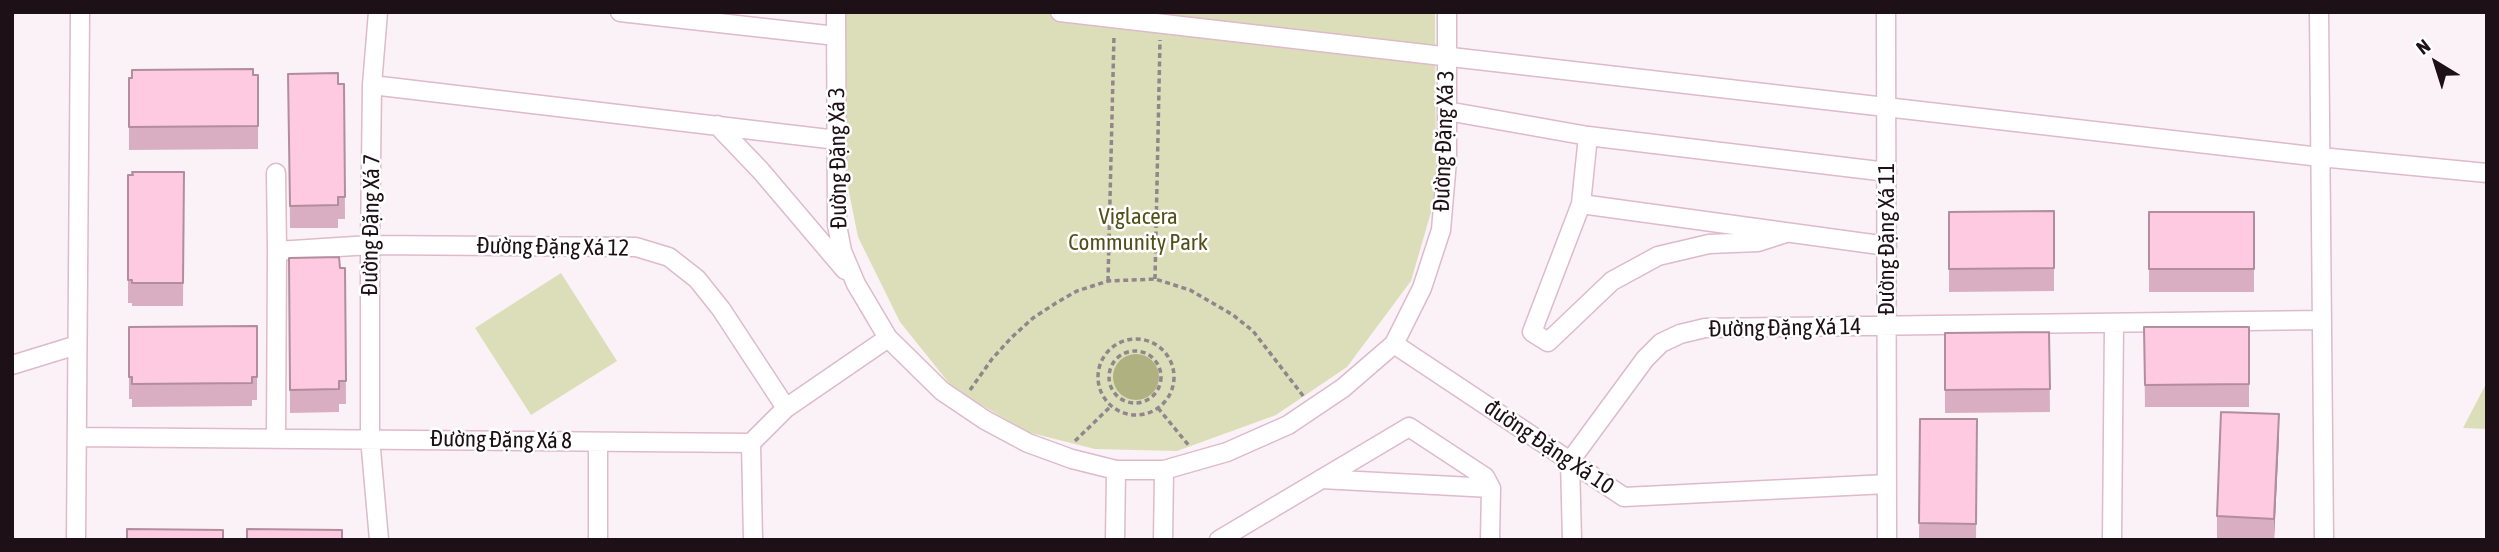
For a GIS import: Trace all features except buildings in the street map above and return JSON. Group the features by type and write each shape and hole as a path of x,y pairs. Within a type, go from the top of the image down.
{"street":[{"path":"76,540 80,12"},
{"name":"Đường Đặng Xá 7","path":"378,12 372,85 370,438 379,540"},
{"path":"620,12 836,36"},
{"name":"Đường Đặng Xá 3","path":"836,12 837,225 842,251 856,284 888,338 943,391 985,420 1028,443 1116,470 1164,470 1227,452 1288,425 1343,388 1394,344 1422,288 1441,230 1447,161 1447,12"},
{"path":"1060,12 2320,157 2487,173"},
{"name":"Đường Đặng Xá 11","path":"1886,12 1887,540"},
{"path":"2319,12 2324,540"},
{"path":"372,85 836,140"},
{"path":"1447,111 1588,136 1887,172"},
{"path":"717,125 761,171 856,284"},
{"path":"1588,136 1581,204 1532,332 1548,342 1612,281 1658,256 1709,244 1758,242 1786,233"},
{"path":"276,173 276,439"},
{"path":"1581,204 1887,246"},
{"name":"Đường Đặng Xá 12","path":"277,251 370,245 636,247 669,257 697,279 721,309 786,408"},
{"name":"Đường Đặng Xá 14","path":"1570,461 1645,359 1661,343 1680,334 1705,328 2322,320"},
{"path":"2112,540 2114,323"},
{"path":"754,540 751,443 786,408 888,338"},
{"name":"đường Đặng Xá 10","path":"1394,344 1624,497 1887,484"},
{"path":"12,365 78,345"},
{"path":"1219,540 1409,427 1485,477 1491,488 1490,540"},
{"name":"Đường Đặng Xá 8","path":"77,437 751,443"},
{"path":"598,442 598,540"},
{"path":"1570,461 1572,540"},
{"path":"1115,540 1116,470"},
{"path":"1163,540 1164,470"},
{"path":"1321,480 1491,488"}],"path":[{"path":"1108,281 1114,19"},
{"path":"1154,279 1160,24"},
{"path":"961,404 992,359 1033,318 1077,291 1108,281 1154,279 1190,290 1243,323 1277,359 1312,409"},
{"path":"1133,351 1134,339"},
{"path":"1134,339 1153,342 1167,355 1174,372 1174,385 1169,397 1150,413 1137,415 1125,414 1111,405 1099,388 1098,376 1107,352 1116,344 1134,339"},
{"path":"1133,351 1144,352 1157,363 1161,380 1153,396 1138,403 1121,399 1114,391 1109,378 1112,366 1120,356 1133,351"},
{"path":"1157,363 1167,355"},
{"path":"1102,361 1112,366"},
{"path":"1104,398 1114,391"},
{"path":"1137,415 1138,403"},
{"path":"1061,455 1111,405"},
{"path":"1158,408 1200,460"}],"green space":[{"name":"Viglacera Community Park","path":"846,12 1435,12 1436,195 1411,281 1347,367 1276,415 1177,451 1095,449 1027,432 953,388 900,322 858,237 842,157"},
{"path":"561,273 617,361 531,415 475,328"},
{"path":"2487,382 2487,429 2463,428"}],"shaded area":[{"path":"1136,354 1152,361 1159,377 1152,393 1136,400 1120,393 1113,377 1120,361"}]}
